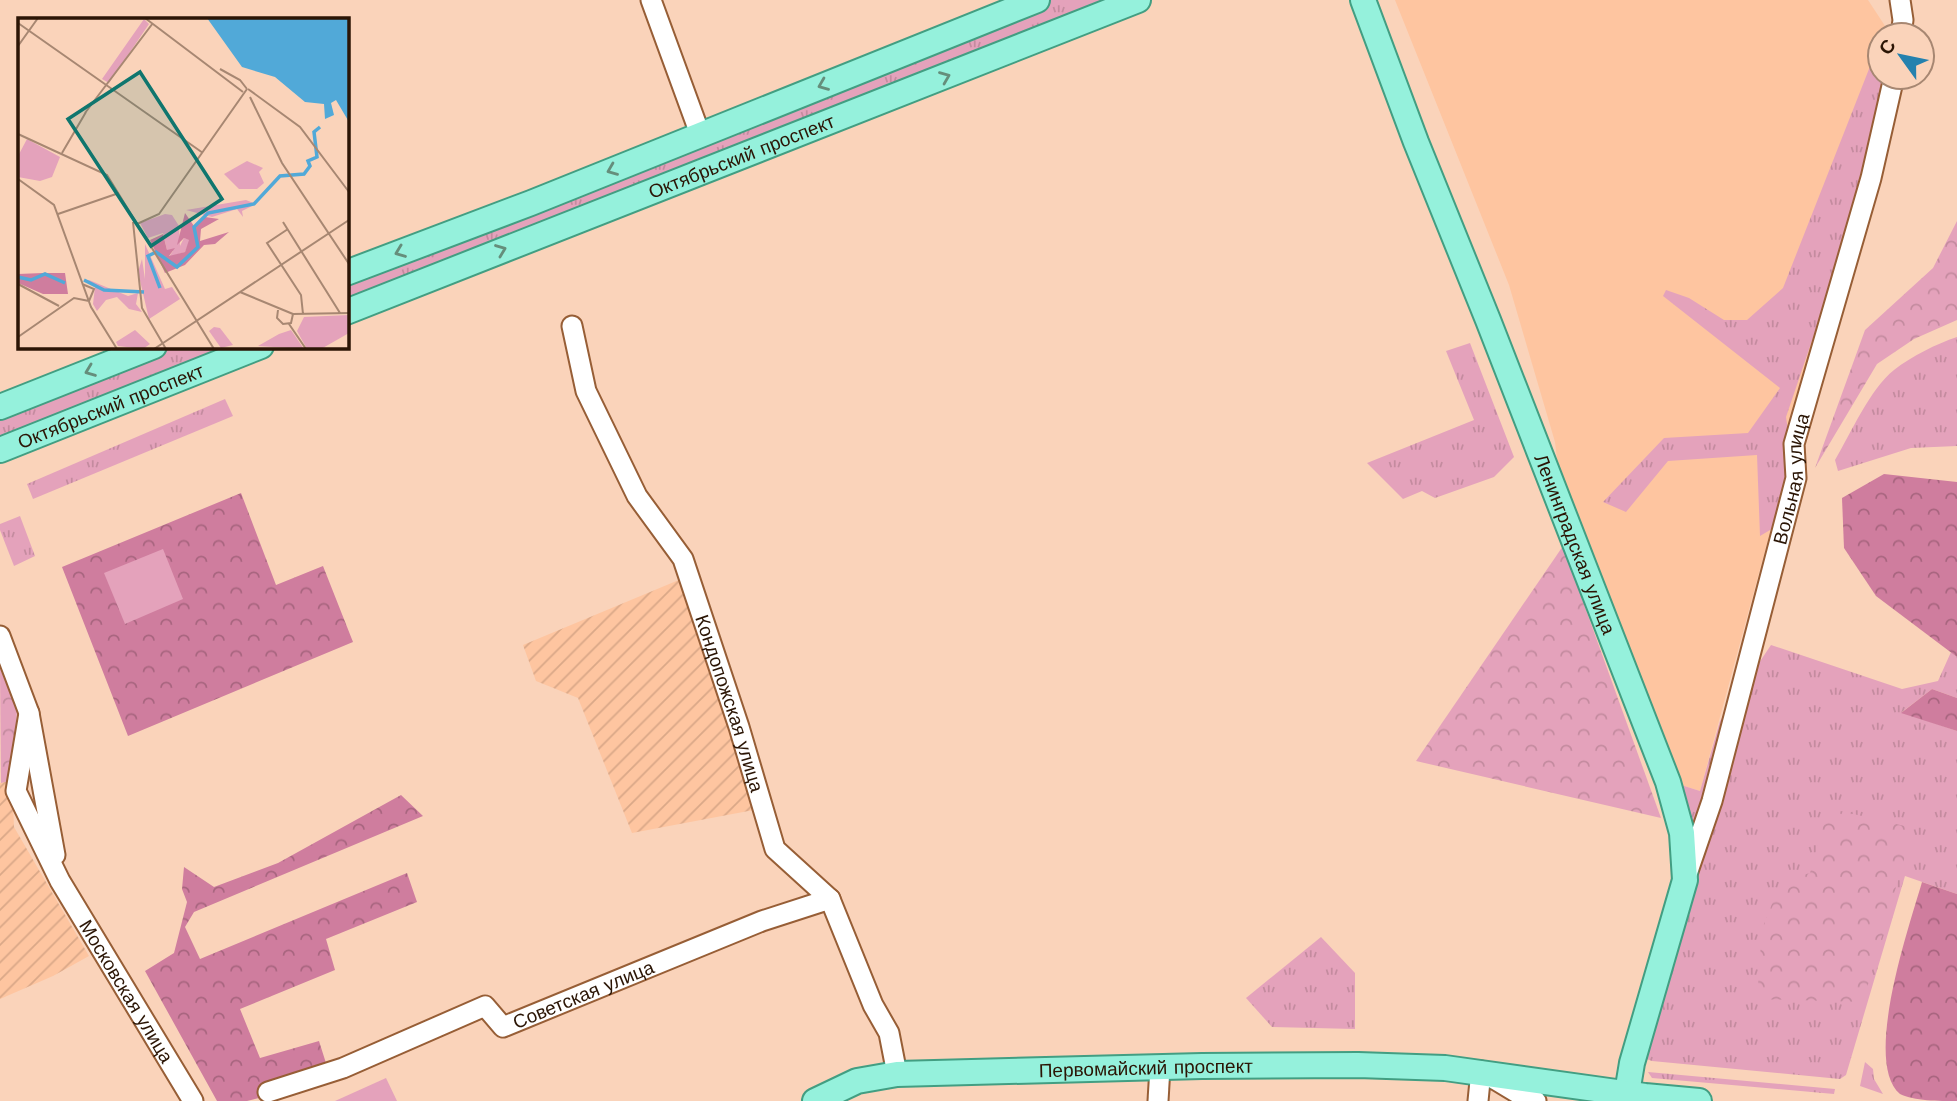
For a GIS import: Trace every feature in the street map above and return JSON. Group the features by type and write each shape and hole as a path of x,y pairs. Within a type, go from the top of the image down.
{"main road":[{"name":"Октябрьский проспект","path":"348,272 531,203 1037,0"},
{"name":"Октябрьский проспект","path":"348,311 1138,0"},
{"name":"Ленинградская улица","path":"1363,0 1416,142 1668,782 1682,833 1685,880 1632,1063 1627,1097"},
{"path":"431,240 442,274"},
{"name":"Октябрьский проспект","path":"0,407 149,348"},
{"name":"Октябрьский проспект","path":"0,450 256,348"},
{"name":"Первомайский проспект","path":"816,1101 857,1082 897,1074 1358,1065 1482,1071 1627,1097 1699,1101"}],"street":[{"path":"651,0 700,134"},
{"path":"1900,0 1903,21"},
{"name":"Вольная улица","path":"1685,880 1712,801 1793,491 1796,478 1794,444 1871,178 1891,91"},
{"name":"Кондопожская улица","path":"572,326 586,391 637,496 683,559 739,727 775,849 830,899 873,1005 889,1033 897,1074"},
{"name":"Московская улица","path":"0,636 29,713 16,791 60,881 193,1101"},
{"name":"Советская улица","path":"268,1092 343,1068 485,1006 503,1027 762,921 830,899"},
{"path":"1158,1101 1160,1067"},
{"path":"1478,1101 1482,1071"},
{"name":"Первомайский проспект","path":"1482,1071 1519,1094 1536,1101"}],"shaded area":[{"path":"1395,0 1868,0 1882,21 1866,21 1866,91 1889,91 1700,791 1678,784 1559,476 1555,442 1509,285"},
{"path":"686,577 759,809 632,833 578,698 536,681 523,645"},
{"path":"12,780 14,827 89,956 53,976 0,999 0,783"}],"green space":[{"path":"1047,0 1115,0 348,302 348,273"},
{"path":"1866,77 1866,91 1883,91 1839,261 1786,417 1795,477 1780,524 1760,536 1757,455 1668,461 1626,512 1603,502 1664,438 1748,433 1780,388 1663,296 1666,290 1689,298 1724,320 1747,320 1783,288"},
{"path":"1957,221 1957,320 1914,339 1877,364 1815,468 1865,330 1933,268"},
{"path":"1957,337 1957,446 1911,448 1838,471 1835,460 1869,400 1885,378 1916,355"},
{"path":"1470,343 1514,457 1494,477 1435,498 1422,491 1403,499 1367,463 1474,420 1446,351"},
{"path":"165,348 232,348 0,439 0,415"},
{"path":"225,399 233,416 33,499 27,484"},
{"path":"1884,474 1957,482 1957,657 1876,596 1844,548 1842,498"},
{"path":"241,493 276,585 323,566 353,642 128,736 62,567"},
{"path":"20,516 35,556 14,566 0,524"},
{"path":"1563,546 1661,818 1416,761"},
{"path":"163,549 183,599 125,624 104,573"},
{"path":"1771,645 1902,689 1938,681 1951,652 1957,657 1957,698 1932,689 1902,712 1957,731 1957,894 1905,876 1846,1075 1840,1079 1652,1061 1644,1058 1694,830 1678,784 1700,791 1720,721"},
{"path":"0,668 17,711 12,780 1,783"},
{"path":"1932,689 1957,698 1957,731 1901,713"},
{"path":"401,795 423,816 194,912 185,927 200,959 407,873 417,902 326,939 335,970 240,1009 260,1058 319,1041 331,1079 247,1101 217,1101 145,971 174,953 187,902 182,889 184,867 214,887 278,863"},
{"path":"1828,808 1913,828 1863,1002 1757,999 1762,929 1781,881 1810,873"},
{"path":"1922,882 1957,894 1957,1101 1927,1100 1900,1094 1890,1077 1886,1053 1892,992"},
{"path":"1321,937 1355,973 1355,1029 1272,1027 1246,998"},
{"path":"1865,1062 1873,1069 1874,1079 1883,1094 1860,1086"},
{"path":"1648,1072 1835,1089 1834,1094 1652,1078"},
{"path":"386,1078 397,1101 335,1101"}]}
